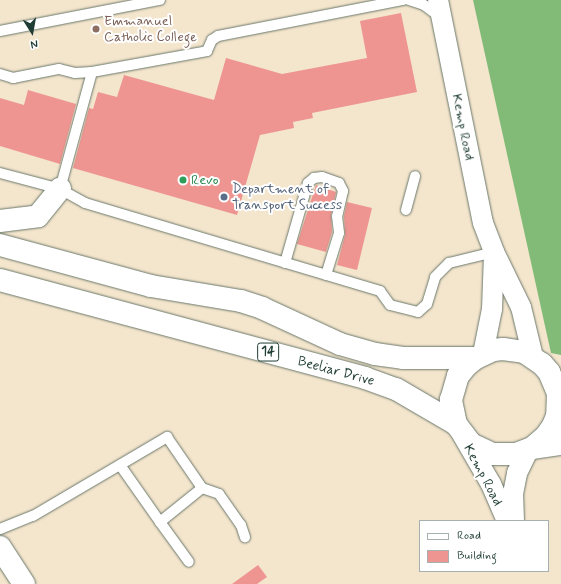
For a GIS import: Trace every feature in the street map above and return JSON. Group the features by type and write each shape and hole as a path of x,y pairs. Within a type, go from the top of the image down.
{"main road":[{"path":"0,220 38,216 60,190"},
{"name":"Beeliar Drive","path":"0,245 151,286 241,302 262,308 340,344 375,354 403,358 479,356"},
{"name":"Beeliar Drive","path":"0,280 365,378 396,389 458,427 471,444 492,454 516,454 530,449 561,444"},
{"path":"479,356 503,349 533,357 542,364 558,383 557,416 546,436 530,449"},
{"name":"14","path":"458,427 451,400 454,388 458,376 479,356"},
{"path":"0,547 24,584"}],"street":[{"name":"Kemp Road","path":"440,9 483,223 494,252 521,307 533,357"},
{"name":"Kemp Road","path":"479,356 493,301 494,252"},
{"name":"Kemp Road","path":"458,427 491,484 507,520"},
{"name":"Kemp Road","path":"514,520 513,494 517,472 530,449"}],"lane":[{"path":"0,32 160,0"},
{"path":"0,74 13,78 59,69 75,73 92,72 206,51 212,40 218,36 404,0"},
{"path":"409,0 440,9"},
{"path":"60,190 92,72"},
{"path":"0,173 60,190 85,204 380,291 390,305 418,312 427,304 435,277 449,264 494,252"},
{"path":"406,210 415,176"},
{"path":"285,263 308,183 317,177 328,179 338,183 343,194 337,216 339,233 326,275"},
{"path":"0,529 32,516 167,437 202,488 219,494 241,525 245,537"},
{"path":"120,465 189,562"},
{"path":"160,522 202,488"}],"green space":[{"path":"473,0 561,0 561,355 551,353"}],"building":[{"path":"401,13 417,92 312,113 313,118 293,122 294,128 260,135 237,215 73,168 89,108 93,109 98,92 117,97 124,75 214,100 226,58 282,74 367,58 360,21"},
{"path":"28,90 76,104 60,164 0,146 0,98 24,105"},
{"path":"316,185 336,192 331,215 332,232 326,252 297,244"},
{"path":"347,202 372,208 357,270 337,265 345,235 344,216"},
{"path":"258,565 267,577 257,584 232,584"}],"place":[{"name":"Emmanuel Catholic College","path":"96,29"},
{"name":"Revo","path":"183,180"},
{"name":"Department of Transport Success","path":"224,197"}]}
